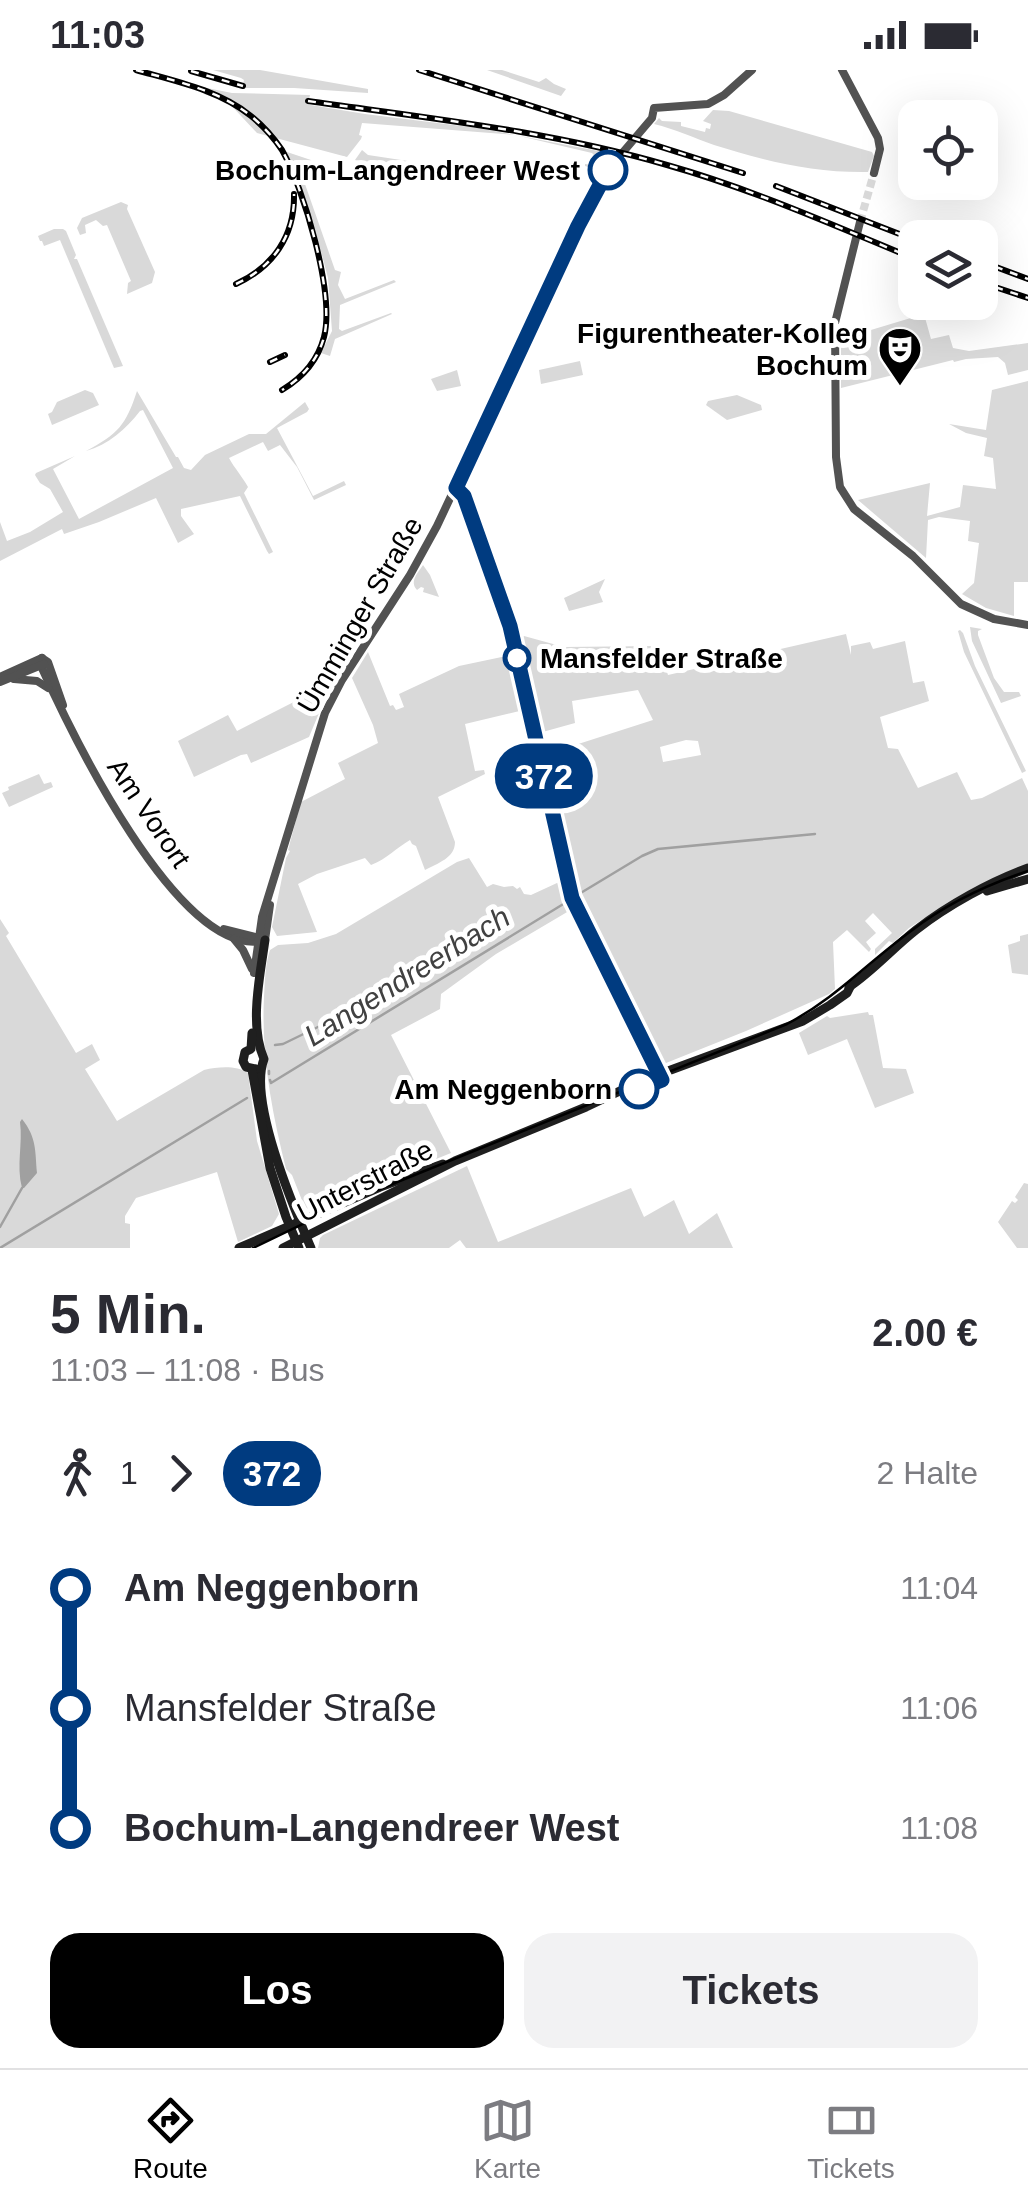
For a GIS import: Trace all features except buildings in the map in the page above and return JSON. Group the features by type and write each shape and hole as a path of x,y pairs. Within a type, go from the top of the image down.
{"main road":[{"name":"Unterstraße","path":"282,1248 297,1245 306,1236 455,1160 769,1034 850,987 944,911 1028,868"},
{"name":"Unterstraße","path":"975,894 1028,879"},
{"name":"Ümminger Straße","path":"255,1049 260,940"},
{"name":"Ümminger Straße","path":"254,973 255,1049 264,1059 255,1069"},
{"name":"Ümminger Straße","path":"255,1049 245,1052 242,1061 246,1067 255,1069"},
{"name":"Ümminger Straße","path":"255,1069 294,1223 311,1248"},
{"name":"Unterstraße","path":"239,1248 431,1166 455,1160"},
{"path":"294,1223 297,1245"}],"street":[{"name":"Ümminger Straße","path":"254,973 271,891 316,738 332,699 437,526 594,192 652,118 654,108 708,104 752,70"},
{"path":"842,70 878,138 880,149 874,173"},
{"path":"860,222 836,313 836,456 840,488 854,509 913,556 961,604 994,620 1028,625"},
{"path":"3,680 44,662"},
{"name":"Am Vorort","path":"44,662 52,690 101,786 171,887 210,924 234,939 260,940"},
{"name":"Am Vorort","path":"44,662 65,714"},
{"path":"3,680 36,681 52,690"},
{"name":"Am Vorort","path":"210,924 260,940"},
{"name":"Am Vorort","path":"234,939 254,973"}],"shaded area":[{"path":"213,70 260,70 368,89 368,93 242,88 241,78"},
{"path":"487,70 502,70 539,82 546,78 566,89 561,96"},
{"path":"207,88 232,93 310,95 311,105 514,135 362,123 361,139 347,157 257,133 228,102 204,94"},
{"path":"713,110 729,111 872,152 874,156 868,172 809,168 733,151 654,124 659,118 705,132 711,124 703,121"},
{"path":"517,135 614,154 600,170 585,166 593,165 592,153"},
{"path":"362,150 368,155 421,163 422,179 427,183 368,167 355,160"},
{"path":"284,151 314,161 298,164 335,270 341,272 338,285 345,299 396,282 340,305 342,331 392,314 335,339 330,356 321,353 332,331 328,278 303,196"},
{"path":"121,202 128,205 155,272 152,283 127,294 131,281 107,225 96,220 85,225 86,233 80,235 77,228 82,218"},
{"path":"54,229 66,231 76,255 74,259 123,366 114,368 60,240 44,246 40,241 38,236"},
{"path":"904,320 926,320 931,339 949,335 953,348 969,351 1028,343 1028,370 1008,375 1005,363 998,357 953,360 841,388 841,339"},
{"path":"580,361 583,375 541,384 539,370"},
{"path":"457,370 461,386 437,391 431,379"},
{"path":"1028,381 1028,582 1014,582 1014,616 986,608 962,594 974,583 979,543 968,541 970,521 939,517 928,520 926,558 858,500 930,483 927,516 960,507 963,485 996,489 993,458 984,456 987,438 949,424 986,430 992,390"},
{"path":"85,390 93,393 99,405 52,425 48,414 57,402"},
{"path":"137,391 176,457 184,468 191,470 205,455 249,434 266,434 305,402 307,412 277,428 313,496 344,481 346,485 314,500 280,445 268,451 263,442 229,458 248,487 244,493 273,552 269,554 240,496 181,509 181,516 194,534 178,543 156,498 64,534 62,529 0,561 0,522 7,541 63,512 36,473 75,456 53,469 79,519 173,468 143,410 116,436 86,451 119,427"},
{"path":"737,395 761,405 762,410 727,420 706,405 708,401"},
{"path":"423,565 439,597 415,587 415,577"},
{"path":"605,579 599,592 603,602 569,611 564,598"},
{"path":"970,627 982,629 978,635 994,678 1004,692 1019,692 1021,696 1001,703 972,641"},
{"path":"960,630 1026,771 1022,773 964,652"},
{"path":"846,634 851,655 851,646 870,642 873,649 905,641 913,683 924,681 929,701 880,717 888,748 898,749 918,788 957,772 971,800 1022,778 1028,791 1028,866 948,903 893,943 889,941 875,955 875,949 892,933 873,913 865,921 876,933 866,942 869,952 847,930 833,942 835,989 829,994 666,1063 659,1063 579,905 496,954 441,994 440,1009 391,1035 451,1153 312,1209 305,1208 286,1169 269,1084 264,1019 270,950 336,934 469,858 487,887 520,887 524,894 531,895 570,877 544,755 653,720 638,690 572,701 575,723 539,733 518,640 524,636 564,647 656,646 668,675","holes":["698,741 701,755 663,762 660,747"]},
{"path":"368,652 390,706 396,710 404,707 399,694 459,666 511,655 524,710 465,724 475,771 484,770 485,774 438,797 455,842 449,856 425,870 410,840 371,865 365,858 317,874 298,884 317,932 277,936 272,927 301,802 345,779 338,763 378,743 352,678"},
{"path":"329,684 309,737 251,763 247,754 241,755 194,777 178,741 228,715 237,731"},
{"path":"39,774 44,784 51,782 53,787 9,807 2,793"},
{"path":"0,919 9,933 6,936 76,1053 92,1044 100,1060 85,1069 117,1121 204,1070 232,1068 248,1073 257,1141 279,1214 272,1226 238,1242 217,1172 136,1198 125,1216 125,1223 130,1224 130,1248 0,1248"},
{"path":"1028,934 1028,975 1012,973 1008,945"},
{"path":"868,1012 873,1015 883,1068 906,1069 914,1093 875,1108 847,1039 808,1055 799,1033 827,1016"},
{"path":"22,1119 33,1139 37,1173 24,1188 20,1171"},
{"path":"467,1166 498,1242 631,1188 644,1217 674,1200 689,1234 717,1213 733,1248 466,1248 460,1240 449,1248 318,1248 323,1235"},
{"path":"1024,1183 1028,1184 1028,1248 1017,1248 998,1222 1012,1201 1018,1200 1015,1197"}],"waterway":[{"name":"Langendreerbach","path":"579,894 658,849 815,834"},
{"name":"Langendreerbach","path":"270,1080 271,1083 565,903"},
{"path":"275,1045 320,1026"},
{"name":"Langendreerbach","path":"0,1248 247,1098"},
{"path":"0,1227 22,1188"}],"tunnel":[{"path":"860,222 874,173"}],"tram line":[{"path":"253,1248 348,1202 787,1024 821,1003 938,912 1028,871"}],"railway":[{"path":"136,70 196,87 238,107 272,136 291,167 315,242 326,318 324,337 313,361 282,390"},
{"path":"419,70 743,173"},
{"path":"191,71 243,86"},
{"path":"308,101 489,127 623,153 730,185 898,252"},
{"path":"776,186 898,233"},
{"path":"236,284 261,269 279,248 291,223 294,194"},
{"path":"998,268 1028,279"},
{"path":"998,288 1028,298"},
{"path":"270,362 285,355"}],"bus line":[{"name":"372","path":"608,170 594,192 456,488 464,496 510,626 572,898 662,1080 639,1089"}],"place":[{"name":"Bochum-Langendreer West","path":"608,170"},
{"name":"Figurentheater-Kolleg Bochum","path":"900,387"},
{"name":"Mansfelder Straße","path":"517,658"},
{"name":"Am Neggenborn","path":"639,1089"}]}
